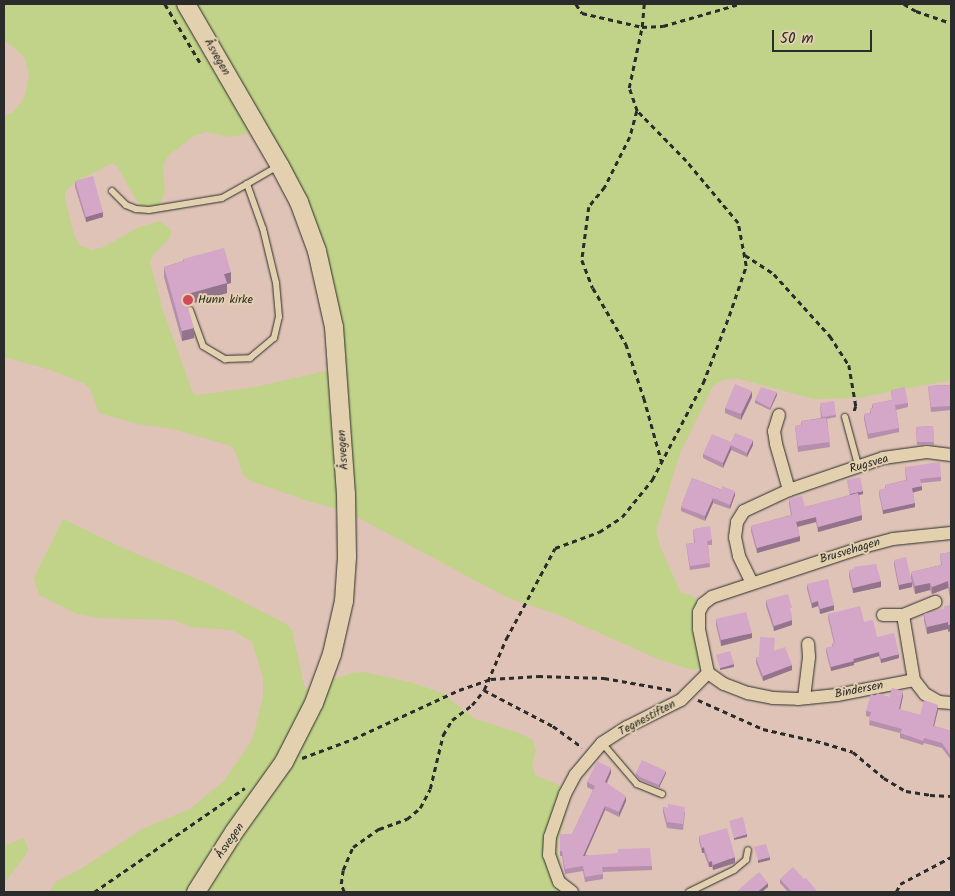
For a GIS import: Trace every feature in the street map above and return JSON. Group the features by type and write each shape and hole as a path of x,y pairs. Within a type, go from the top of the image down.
{"main road":[{"name":"Åsvegen","path":"186,4 280,166 298,202 317,251 334,326 346,494 347,557 344,601 332,654 314,703 284,762 234,832 196,892"}],"street":[{"path":"779,415 774,431 789,490"},
{"name":"Rugsvea","path":"752,583 739,556 735,537 737,522 744,511 789,490 883,458 927,452 951,455"},
{"name":"Brusvehagen","path":"752,583 893,538 951,533"},
{"path":"708,673 699,629 699,612 703,604 712,596 752,583"},
{"path":"883,615 903,614 935,602"},
{"path":"903,614 914,680 925,694 939,702 951,703"},
{"path":"804,698 809,657 808,644"},
{"name":"Tegnestiften","path":"572,892 559,882 549,855 550,837 565,794 575,775 602,743 687,696 708,673"},
{"name":"Bindersen","path":"708,673 724,684 748,693 773,698 837,695 914,680"}],"lane":[{"path":"112,191 126,205 136,209 149,210 222,198 280,166"},
{"path":"190,310 203,346 225,359 250,358 269,344 277,333 279,317 276,283 263,229 247,184"},
{"path":"845,417 858,466"},
{"name":"Tegnestiften","path":"602,743 637,784 662,794"},
{"path":"689,892 734,870 746,860 748,850"}],"path":[{"path":"576,4 582,12 642,27 663,26 739,4"},
{"path":"344,892 341,884 343,870 353,848 379,829 407,819 420,808 430,789 444,735 452,720 472,705 491,679 495,663 506,639 555,548 599,532 622,517 652,480 703,383 746,266 738,223 686,161 637,111 629,88 642,27 644,4"},
{"path":"904,4 916,11 951,23"},
{"path":"637,111 630,137 605,187 589,207 582,260 593,288 626,344 644,398 662,464"},
{"path":"744,255 774,274 830,336 849,365 856,406 848,426"},
{"path":"284,762 323,751 353,739 459,690 491,679 538,676 604,678 650,685 687,696 763,729 824,743 853,752 884,778 906,791 951,796"},
{"path":"484,690 553,726 591,754"},
{"path":"94,892 249,785"},
{"path":"896,892 900,884 951,857"}],"green space":[{"path":"4,4 951,4 951,380 858,398 814,399 736,378 723,380 713,386 680,453 656,531 661,549 681,593 693,596 697,601 713,666 693,670 658,659 559,615 506,597 346,511 311,502 253,482 243,475 235,451 231,446 174,429 137,424 102,414 98,411 90,388 85,384 51,370 4,357 4,116 12,113 24,99 29,75 24,56 5,41","holes":["206,132 230,137 254,132 323,259 339,368 255,387 197,395 193,393 163,311 150,262 152,256 170,238 172,231 160,221 137,228 104,247 92,250 80,245 74,235 65,192 74,183 112,163 117,166 138,203 143,207 155,206 160,203 165,192 163,165 169,155 194,136"]},
{"path":"63,519 125,549 211,585 288,625 292,630 305,689 311,690 334,679 352,673 364,672 413,683 442,693 475,719 516,732 533,740 536,751 532,763 535,775 572,791 558,842 560,890 558,892 49,892 57,881 79,870 144,828 190,809 224,781 252,740 263,697 263,678 252,642 232,630 191,627 174,620 102,618 77,614 39,595 34,577"},
{"path":"24,838 28,849 26,855 4,883 4,846"}],"building":[{"path":"93,176 103,212 86,217 75,181"},
{"name":"Hunn kirke","path":"224,248 231,272 224,274 227,283 184,295 194,328 182,331 164,267 184,261 183,259"},
{"path":"735,384 752,391 741,414 725,408"},
{"path":"951,385 951,406 931,407 928,386"},
{"path":"761,387 777,392 770,408 755,400"},
{"path":"905,387 908,403 895,405 899,428 868,434 864,414 871,413 872,404 892,400 891,390"},
{"path":"834,401 836,415 822,417 820,403"},
{"path":"826,418 830,442 798,446 795,426 802,425 801,421"},
{"path":"933,426 934,442 917,442 916,427"},
{"path":"735,433 753,440 747,453 731,445 723,463 703,454 712,434 731,442"},
{"path":"940,462 941,477 920,479 922,486 912,488 915,503 883,510 879,490 886,488 885,485 907,480 905,467"},
{"path":"860,477 863,491 850,494 847,480"},
{"path":"692,478 721,490 722,486 735,491 730,505 713,498 705,516 681,507"},
{"path":"858,493 862,515 818,527 816,517 796,522 800,536 757,548 751,526 792,515 789,499 802,496 805,507"},
{"path":"710,526 712,540 707,541 710,563 690,566 686,544 695,543 693,529"},
{"path":"951,552 951,595 948,581 932,587 930,583 915,586 911,572 942,565 940,554"},
{"path":"906,557 912,582 899,585 894,560"},
{"path":"876,564 881,581 853,588 849,571 854,569 854,567"},
{"path":"828,579 834,605 820,609 818,601 812,603 807,584"},
{"path":"788,594 792,608 790,608 792,620 774,626 766,600"},
{"path":"951,605 951,624 948,625 948,622 927,627 924,614 944,609 944,607"},
{"path":"860,606 864,622 873,620 877,637 894,633 899,654 881,659 879,652 831,667 826,648 833,646 832,643 835,643 828,614"},
{"path":"746,612 752,633 721,640 716,619"},
{"path":"760,637 775,638 774,651 785,647 792,665 763,676 756,658 759,657"},
{"path":"730,651 734,664 720,668 716,655"},
{"path":"892,688 903,691 899,709 920,715 924,700 938,705 933,726 951,731 951,756 942,743 924,738 923,741 900,733 902,729 869,720 871,712 866,711 871,694 876,696 877,693 889,697"},
{"path":"642,760 666,771 659,785 640,777 636,773"},
{"path":"597,761 611,768 605,782 626,796 619,812 605,806 583,856 618,853 618,849 650,848 652,866 602,867 603,874 585,877 583,866 565,869 562,851 560,851 560,834 572,834 595,786 587,782"},
{"path":"668,804 685,807 683,824 667,822 663,807 668,808"},
{"path":"743,817 747,834 734,838 729,821"},
{"path":"727,828 735,857 713,865 712,861 709,862 704,847 702,848 699,836"},
{"path":"766,844 770,857 758,860 754,847"},
{"path":"793,867 817,891 792,892 780,879"},
{"path":"759,872 768,883 757,892 736,892"}],"place":[{"name":"Hunn kirke","path":"188,300"}]}
